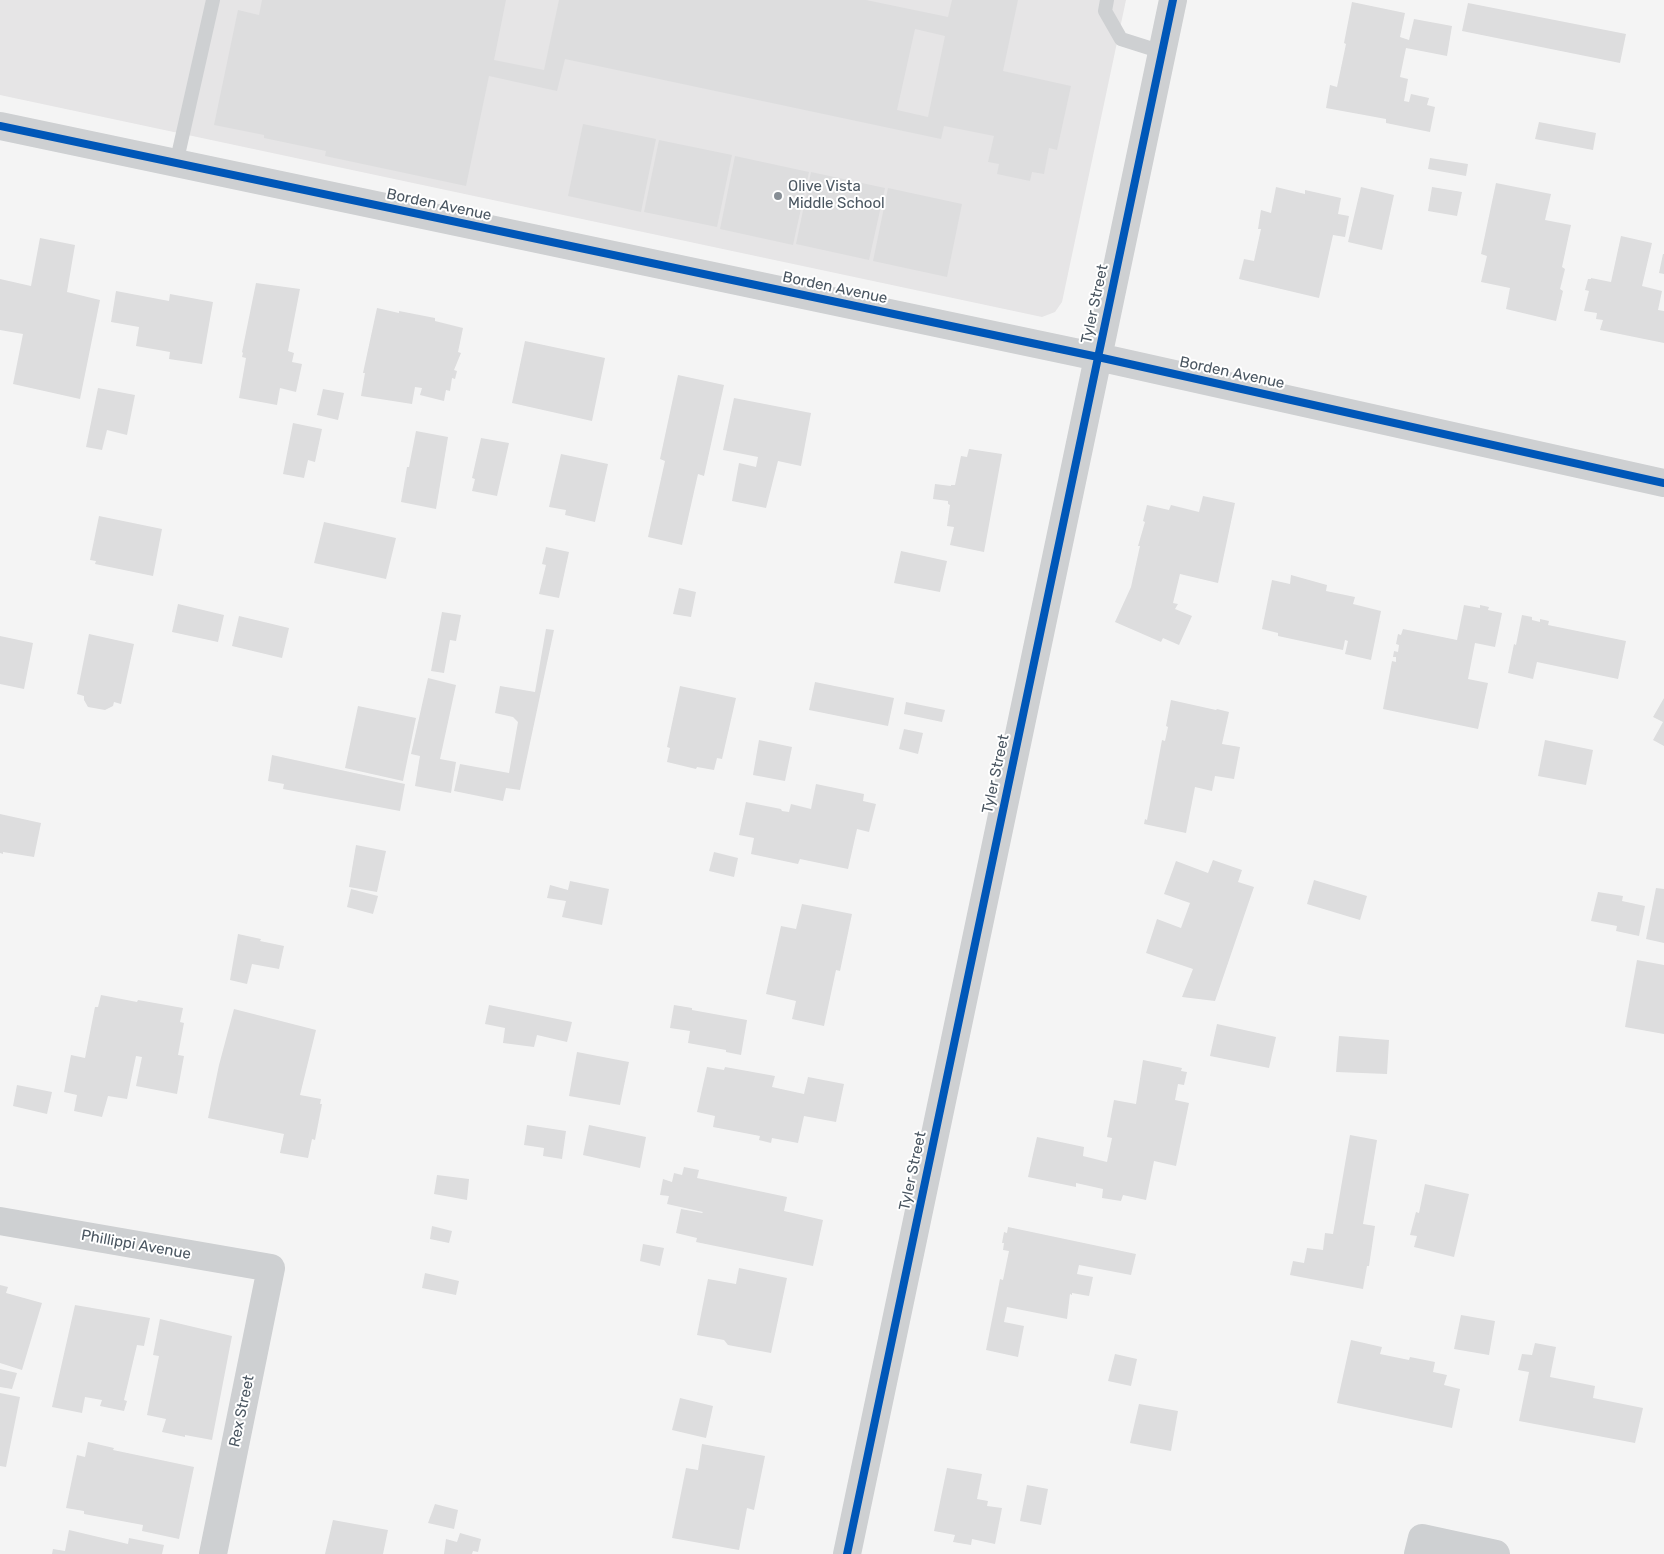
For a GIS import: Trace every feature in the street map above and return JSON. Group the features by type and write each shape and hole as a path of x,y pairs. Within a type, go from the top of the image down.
{"street":[{"name":"Tyler Street","path":"846,1554 1173,0"},
{"name":"Borden Avenue","path":"0,126 1098,357 1664,483"},
{"name":"Phillippi Avenue","path":"0,1221 271,1268"},
{"name":"Rex Street","path":"213,1554 271,1268"},
{"path":"1420,1546 1496,1554"}],"lane":[{"path":"176,164 213,0"},
{"path":"1108,0 1105,11 1121,39 1162,52"}],"shaded area":[{"name":"Olive Vista Middle School","path":"0,0 1126,0 1062,302 1055,312 1042,317 0,95"}],"building":[{"path":"262,0 506,0 494,60 544,70 559,0 866,0 948,17 952,0 1018,0 1003,71 1071,86 1057,150 1049,148 1044,174 1032,172 1030,181 997,174 999,164 988,162 994,136 944,126 941,139 565,59 557,91 489,76 466,186 325,156 326,151 264,138 264,135 214,125 238,10 259,15","holes":["915,29 945,36 928,117 897,110"]},
{"path":"1352,2 1405,13 1400,37 1409,40 1414,19 1452,26 1447,56 1406,48 1400,77 1408,79 1404,101 1409,102 1411,94 1429,98 1427,105 1435,107 1430,132 1386,123 1386,119 1326,108 1330,85 1337,87"},
{"path":"1468,3 1626,34 1620,63 1462,31"},
{"path":"1539,122 1596,133 1593,150 1535,139"},
{"path":"583,124 656,139 641,212 568,196"},
{"path":"659,140 732,155 717,227 644,212"},
{"path":"735,156 809,172 793,245 720,229"},
{"path":"1430,158 1468,164 1466,176 1428,169"},
{"path":"811,172 885,188 869,260 796,244"},
{"path":"1496,183 1551,194 1545,220 1571,225 1562,267 1565,269 1560,289 1563,291 1556,321 1506,309 1510,288 1481,282 1487,256 1481,254"},
{"path":"1276,187 1305,194 1305,190 1341,198 1338,214 1349,216 1345,237 1333,235 1319,298 1239,279 1244,259 1254,261 1261,229 1258,229 1261,210 1271,213"},
{"path":"1361,187 1394,195 1382,250 1348,242"},
{"path":"1432,187 1462,192 1457,216 1428,211"},
{"path":"888,188 962,204 947,277 873,261"},
{"path":"1621,236 1652,243 1642,286 1662,291 1658,310 1664,311 1664,343 1600,330 1603,320 1596,319 1597,313 1584,311 1589,291 1585,290 1588,279 1611,282"},
{"path":"40,238 75,245 67,292 100,300 80,399 13,384 23,334 0,330 0,279 31,286"},
{"path":"1664,254 1664,274 1659,273"},
{"path":"256,283 300,289 288,351 294,353 292,362 302,364 296,392 280,388 277,405 239,398 246,358 242,357 242,352"},
{"path":"116,291 169,301 170,294 213,302 202,364 169,359 170,352 136,346 139,327 111,322"},
{"path":"377,308 435,318 435,321 463,328 458,352 461,353 454,370 457,371 455,379 452,378 450,391 446,390 444,401 420,395 422,388 415,387 412,404 361,396 365,373 363,373"},
{"path":"525,341 605,358 592,421 512,403"},
{"path":"678,375 724,385 704,476 698,474 682,545 648,537 665,461 660,459"},
{"path":"98,388 135,395 127,435 107,430 102,450 86,447"},
{"path":"323,389 344,393 338,420 317,415"},
{"path":"734,398 811,413 801,466 778,461 766,508 732,501 739,463 756,467 758,457 723,450"},
{"path":"293,423 322,429 315,462 308,460 304,478 283,474"},
{"path":"416,431 448,437 436,509 401,502"},
{"path":"481,438 509,443 497,496 472,491 475,479 472,478"},
{"path":"969,449 1002,454 984,552 950,545 954,527 947,526 950,505 948,501 933,499 935,484 955,485 961,456 967,457"},
{"path":"561,454 608,464 595,522 565,515 566,510 549,507"},
{"path":"1203,496 1235,503 1218,583 1180,574 1173,603 1178,604 1175,609 1192,616 1179,645 1163,638 1161,642 1115,622 1131,587 1147,505 1169,510 1171,505 1199,512"},
{"path":"99,516 162,529 153,576 95,564 96,561 90,560"},
{"path":"324,522 396,538 386,579 314,563"},
{"path":"546,547 569,552 559,598 539,594 546,565 542,564"},
{"path":"901,551 947,561 940,592 894,583"},
{"path":"1291,575 1327,585 1326,591 1355,597 1353,604 1381,611 1371,660 1345,654 1348,641 1345,640 1343,650 1278,636 1278,633 1262,629 1272,580 1290,584"},
{"path":"679,588 696,592 691,617 673,614"},
{"path":"178,604 224,615 218,642 172,632"},
{"path":"1464,605 1480,608 1480,605 1489,607 1488,610 1502,613 1495,647 1475,643 1468,679 1488,683 1478,729 1383,709 1392,661 1396,662 1396,657 1393,657 1394,651 1398,652 1399,645 1396,644 1398,634 1401,635 1403,629 1457,640"},
{"path":"442,612 461,615 456,641 450,640 444,673 431,671"},
{"path":"1522,615 1532,617 1532,620 1540,622 1540,619 1549,621 1548,625 1626,641 1618,679 1537,662 1533,679 1508,673"},
{"path":"239,616 289,628 282,658 232,646"},
{"path":"546,629 554,630 520,790 506,788 503,801 454,791 460,764 509,773 518,722 513,717 495,713 500,686 535,692"},
{"path":"89,634 134,644 121,704 114,702 113,706 105,710 88,707 84,696 77,694"},
{"path":"0,636 33,643 24,689 0,684"},
{"path":"428,678 456,685 440,759 456,762 451,793 415,786 420,756 411,754"},
{"path":"815,682 894,698 888,726 809,710"},
{"path":"680,686 736,698 722,759 717,758 714,770 697,767 696,769 667,762 670,748 667,747"},
{"path":"1664,698 1664,746 1653,740 1663,722 1653,717"},
{"path":"1171,700 1229,712 1222,744 1240,747 1234,779 1215,776 1212,791 1195,787 1186,833 1144,824 1145,819 1147,820 1162,740 1165,741"},
{"path":"906,702 945,710 942,722 904,714"},
{"path":"358,706 416,718 403,781 345,768"},
{"path":"904,729 923,733 918,754 899,749"},
{"path":"759,740 792,747 785,781 753,775"},
{"path":"1545,740 1593,750 1586,785 1538,776"},
{"path":"272,755 405,784 400,811 283,789 284,784 268,781"},
{"path":"816,784 864,794 863,801 876,804 869,832 857,829 848,869 800,859 798,864 751,854 754,838 739,835 746,802 789,812 791,804 811,809"},
{"path":"0,814 41,823 34,857 0,853"},
{"path":"356,845 386,851 377,892 349,887"},
{"path":"714,852 738,858 734,877 709,871"},
{"path":"1213,860 1242,870 1238,882 1254,887 1215,1001 1182,997 1193,969 1146,953 1157,919 1181,928 1190,903 1164,894 1176,861 1208,873"},
{"path":"1314,880 1367,896 1360,920 1307,904"},
{"path":"570,881 609,889 602,925 562,917 566,901 547,898 550,885 568,890"},
{"path":"1656,888 1664,889 1664,943 1646,939"},
{"path":"351,889 378,896 373,914 347,907"},
{"path":"1598,892 1623,896 1622,901 1645,906 1639,936 1616,931 1617,926 1591,921"},
{"path":"802,904 852,914 840,971 836,970 824,1026 792,1019 796,1001 766,994 781,926 796,929"},
{"path":"238,934 284,946 279,969 252,964 247,984 230,980"},
{"path":"1637,960 1664,965 1664,1034 1625,1027"},
{"path":"101,995 183,1008 180,1022 184,1023 178,1055 184,1056 177,1094 136,1086 142,1057 136,1056 127,1099 108,1096 102,1117 74,1111 77,1095 64,1092 71,1055 85,1058 95,1007 98,1007"},
{"path":"489,1005 572,1022 567,1042 537,1035 534,1047 503,1043 505,1028 485,1024"},
{"path":"674,1005 747,1020 741,1055 726,1052 726,1050 688,1043 690,1031 670,1028"},
{"path":"234,1009 316,1030 300,1095 321,1099 320,1104 322,1104 315,1140 312,1139 308,1158 280,1153 284,1134 208,1118 219,1065"},
{"path":"1217,1024 1276,1037 1269,1068 1210,1056"},
{"path":"1339,1036 1389,1040 1387,1074 1336,1072"},
{"path":"577,1052 629,1062 620,1105 569,1096"},
{"path":"1143,1060 1182,1068 1181,1071 1187,1072 1184,1085 1178,1084 1175,1100 1189,1103 1176,1166 1154,1161 1146,1200 1123,1195 1121,1201 1102,1198 1103,1189 1076,1183 1076,1187 1028,1177 1037,1137 1084,1147 1083,1156 1107,1162 1112,1138 1107,1137 1114,1100 1136,1104"},
{"path":"707,1067 724,1070 725,1067 775,1076 772,1087 804,1094 808,1077 844,1084 836,1122 804,1116 798,1143 772,1138 771,1143 759,1140 760,1136 713,1127 715,1116 697,1112"},
{"path":"17,1085 52,1092 47,1114 13,1106"},
{"path":"527,1125 566,1131 562,1159 543,1156 544,1148 524,1145"},
{"path":"589,1125 646,1137 640,1168 583,1155"},
{"path":"1350,1135 1377,1140 1363,1224 1375,1226 1369,1266 1367,1266 1363,1289 1290,1275 1293,1261 1304,1263 1307,1248 1323,1250 1325,1233 1333,1234"},
{"path":"684,1167 699,1170 697,1178 787,1197 784,1211 823,1220 813,1266 696,1242 697,1238 676,1233 681,1209 703,1212 667,1204 669,1196 660,1195 663,1179 672,1182 674,1173 682,1175"},
{"path":"437,1175 469,1179 467,1200 434,1194"},
{"path":"1425,1184 1469,1194 1454,1257 1414,1247 1417,1236 1410,1235 1416,1212 1419,1213"},
{"path":"432,1226 452,1231 449,1243 430,1239"},
{"path":"1008,1227 1136,1254 1131,1275 1079,1265 1077,1274 1093,1277 1089,1296 1070,1294 1067,1319 1007,1307 1004,1322 1024,1326 1018,1357 986,1350 1000,1279 1003,1280 1009,1251 1003,1250 1004,1243 1002,1243 1004,1232 1007,1233"},
{"path":"643,1244 664,1248 660,1266 640,1261"},
{"path":"739,1268 787,1278 771,1353 728,1345 724,1340 697,1335 708,1279 736,1284"},
{"path":"425,1273 459,1281 456,1295 422,1288"},
{"path":"0,1285 8,1287 6,1293 42,1303 22,1370 0,1363"},
{"path":"75,1305 150,1318 144,1346 137,1345 124,1400 127,1401 124,1411 100,1406 102,1400 85,1397 82,1413 52,1407"},
{"path":"1461,1315 1495,1321 1489,1355 1454,1349"},
{"path":"160,1319 232,1336 212,1440 162,1432 166,1419 147,1415 159,1356 153,1355"},
{"path":"1351,1340 1382,1347 1380,1354 1409,1360 1410,1357 1435,1362 1433,1372 1447,1375 1444,1385 1460,1389 1452,1428 1337,1403"},
{"path":"1535,1343 1556,1347 1550,1377 1595,1386 1593,1398 1643,1408 1635,1443 1519,1421 1529,1372 1518,1370 1522,1354 1532,1355"},
{"path":"1115,1354 1137,1359 1131,1386 1108,1381"},
{"path":"0,1369 17,1373 12,1389 0,1387"},
{"path":"0,1393 20,1397 6,1467 0,1466"},
{"path":"680,1398 713,1406 706,1438 672,1430"},
{"path":"1139,1404 1178,1411 1171,1451 1130,1443"},
{"path":"88,1442 114,1448 113,1450 194,1467 179,1539 142,1531 143,1525 84,1514 84,1511 66,1508 77,1455 85,1457"},
{"path":"702,1444 765,1456 754,1510 747,1508 739,1550 672,1538 686,1468 698,1470"},
{"path":"947,1468 982,1474 977,1499 988,1501 987,1506 1002,1508 995,1544 972,1539 971,1545 953,1542 955,1535 934,1531"},
{"path":"1027,1485 1048,1489 1041,1525 1020,1521"},
{"path":"435,1504 458,1510 454,1529 428,1523"},
{"path":"333,1520 388,1530 383,1554 325,1554"},
{"path":"69,1530 128,1544 129,1538 164,1545 162,1554 52,1554 53,1549 65,1551"},
{"path":"460,1533 481,1539 478,1552 473,1551 472,1554 444,1554 446,1539 457,1542"}],"cycle path":[{"path":"847,1554 1173,0"},
{"path":"0,126 1098,357 1664,483"}],"place":[{"name":"Olive Vista Middle School","path":"778,196"}]}
